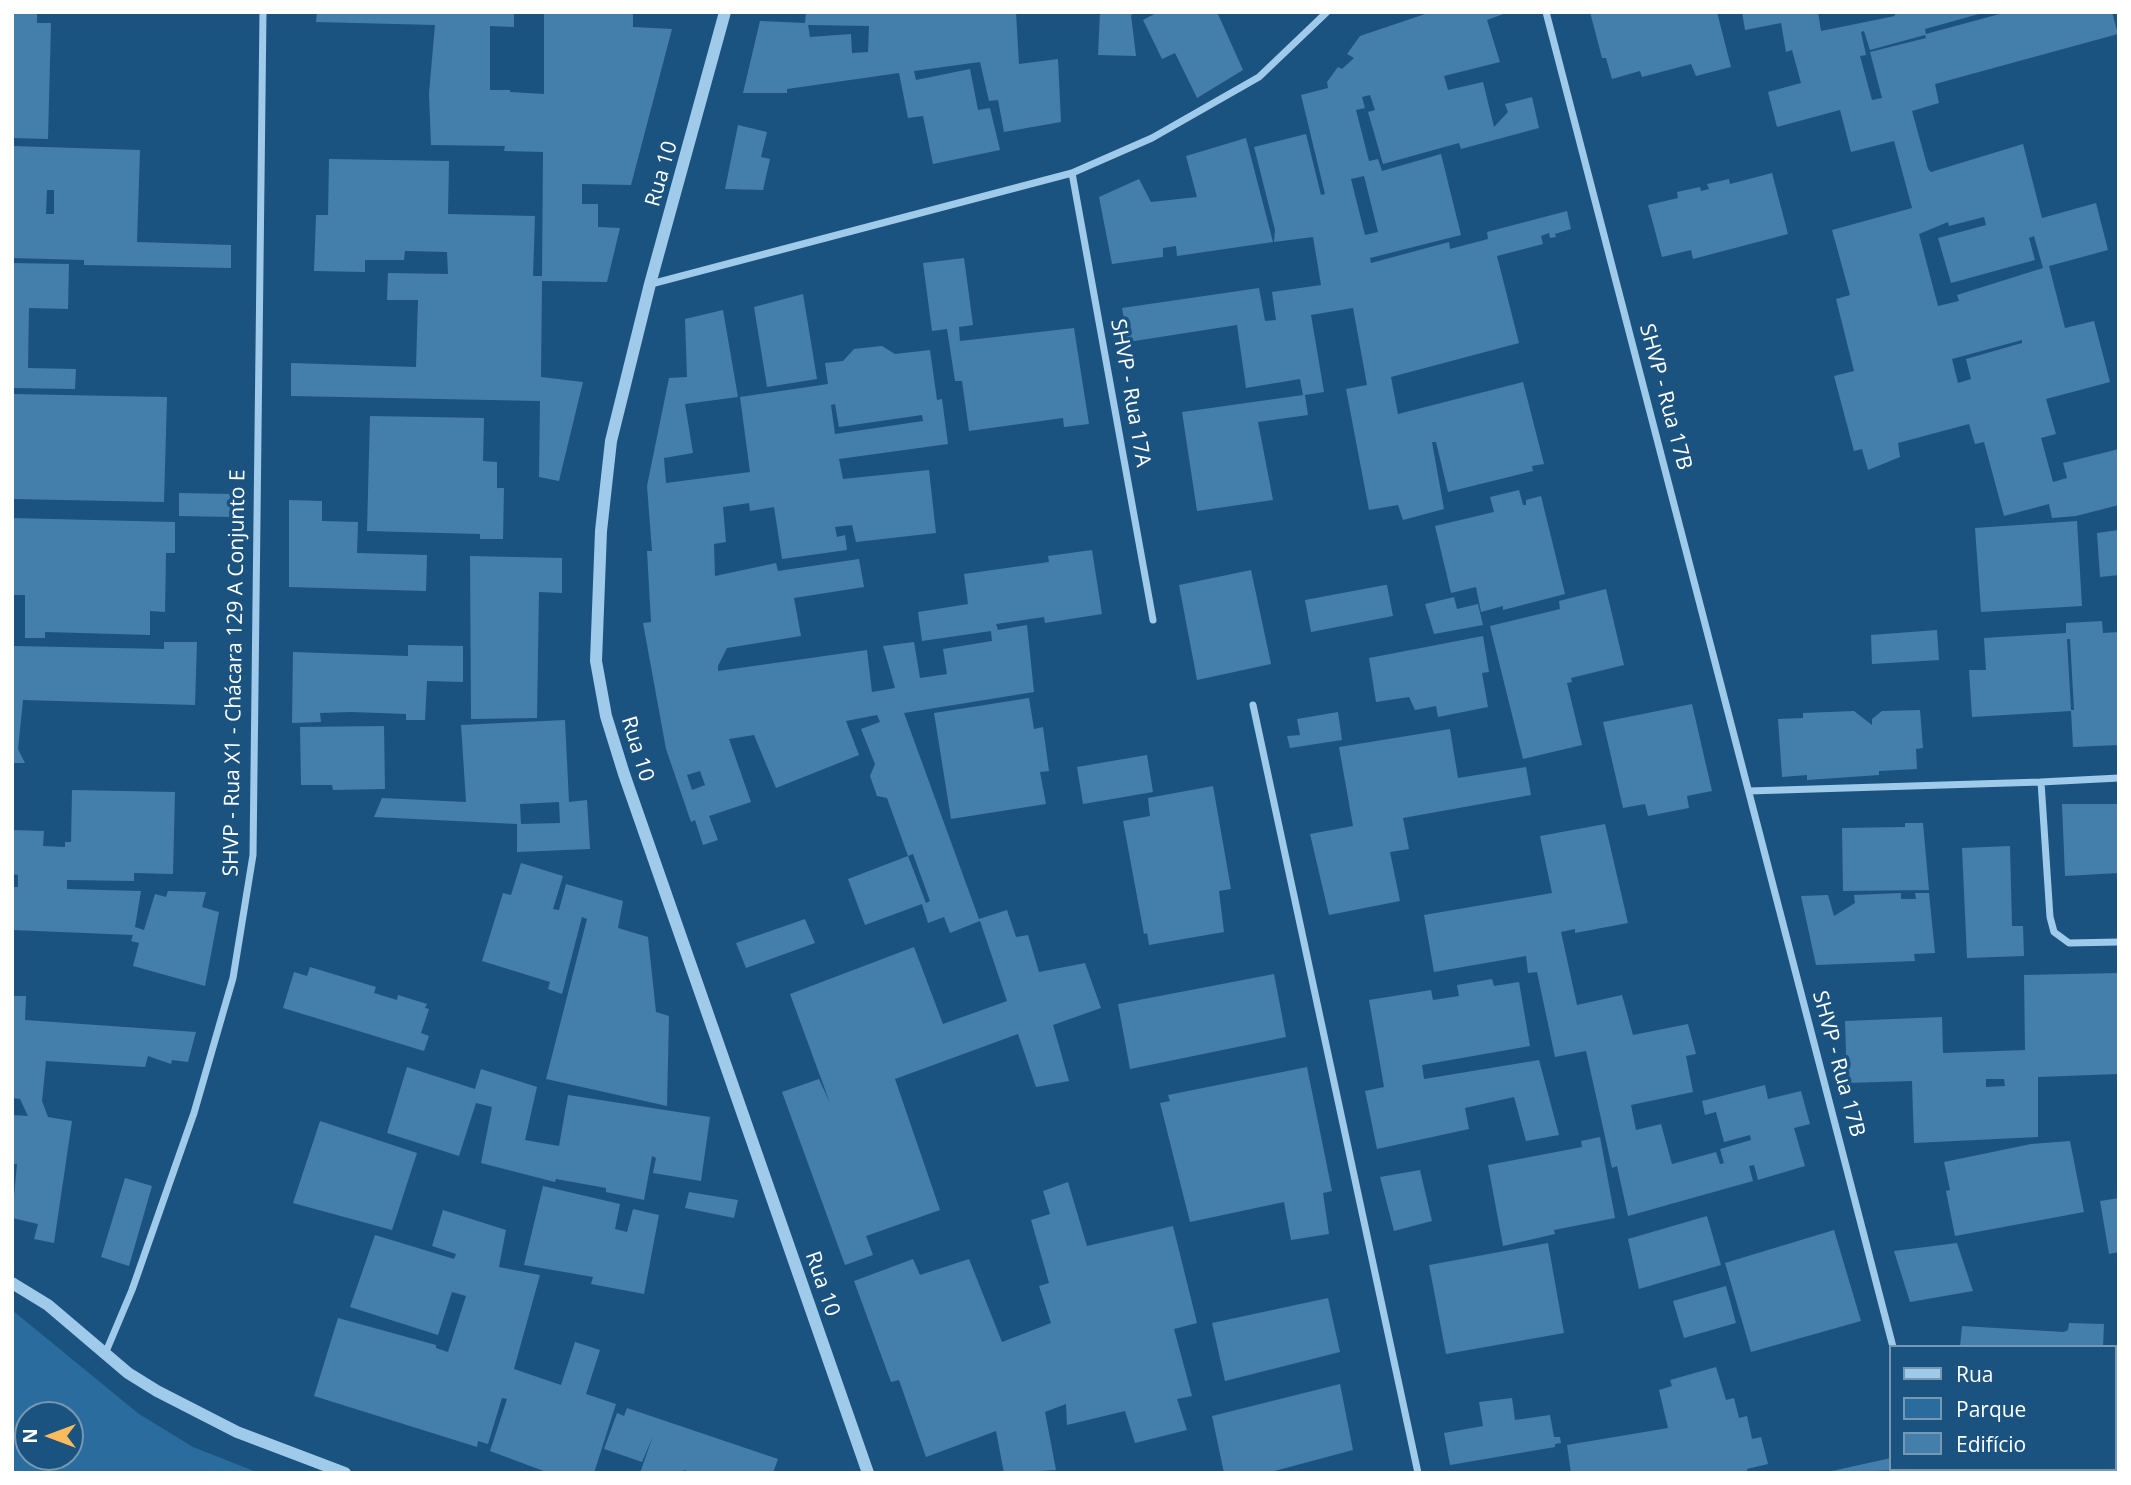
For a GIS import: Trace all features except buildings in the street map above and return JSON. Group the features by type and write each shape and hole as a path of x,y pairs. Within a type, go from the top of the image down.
{"street":[{"name":"SHVP - Rua X1 - Chácara 129 A Conjunto E","path":"105,1354 132,1290 198,1101 233,978 253,855 263,12"},
{"name":"Rua 10","path":"725,12 650,284 611,441 601,531 596,661 606,716 867,1473"},
{"path":"650,284 1072,173 1152,138 1259,77 1327,12"},
{"name":"SHVP - Rua 17B","path":"1546,12 1893,1345"},
{"name":"SHVP - Rua 17A","path":"1072,173 1153,620"},
{"path":"1253,705 1418,1473"},
{"path":"1749,791 2119,778"},
{"path":"2041,782 2050,917 2054,932 2069,943 2119,942"},
{"path":"12,1283 48,1305 128,1373 157,1391 237,1432 345,1473"}],"green space":[{"path":"12,1310 139,1414 193,1447 259,1473 12,1473"}]}
